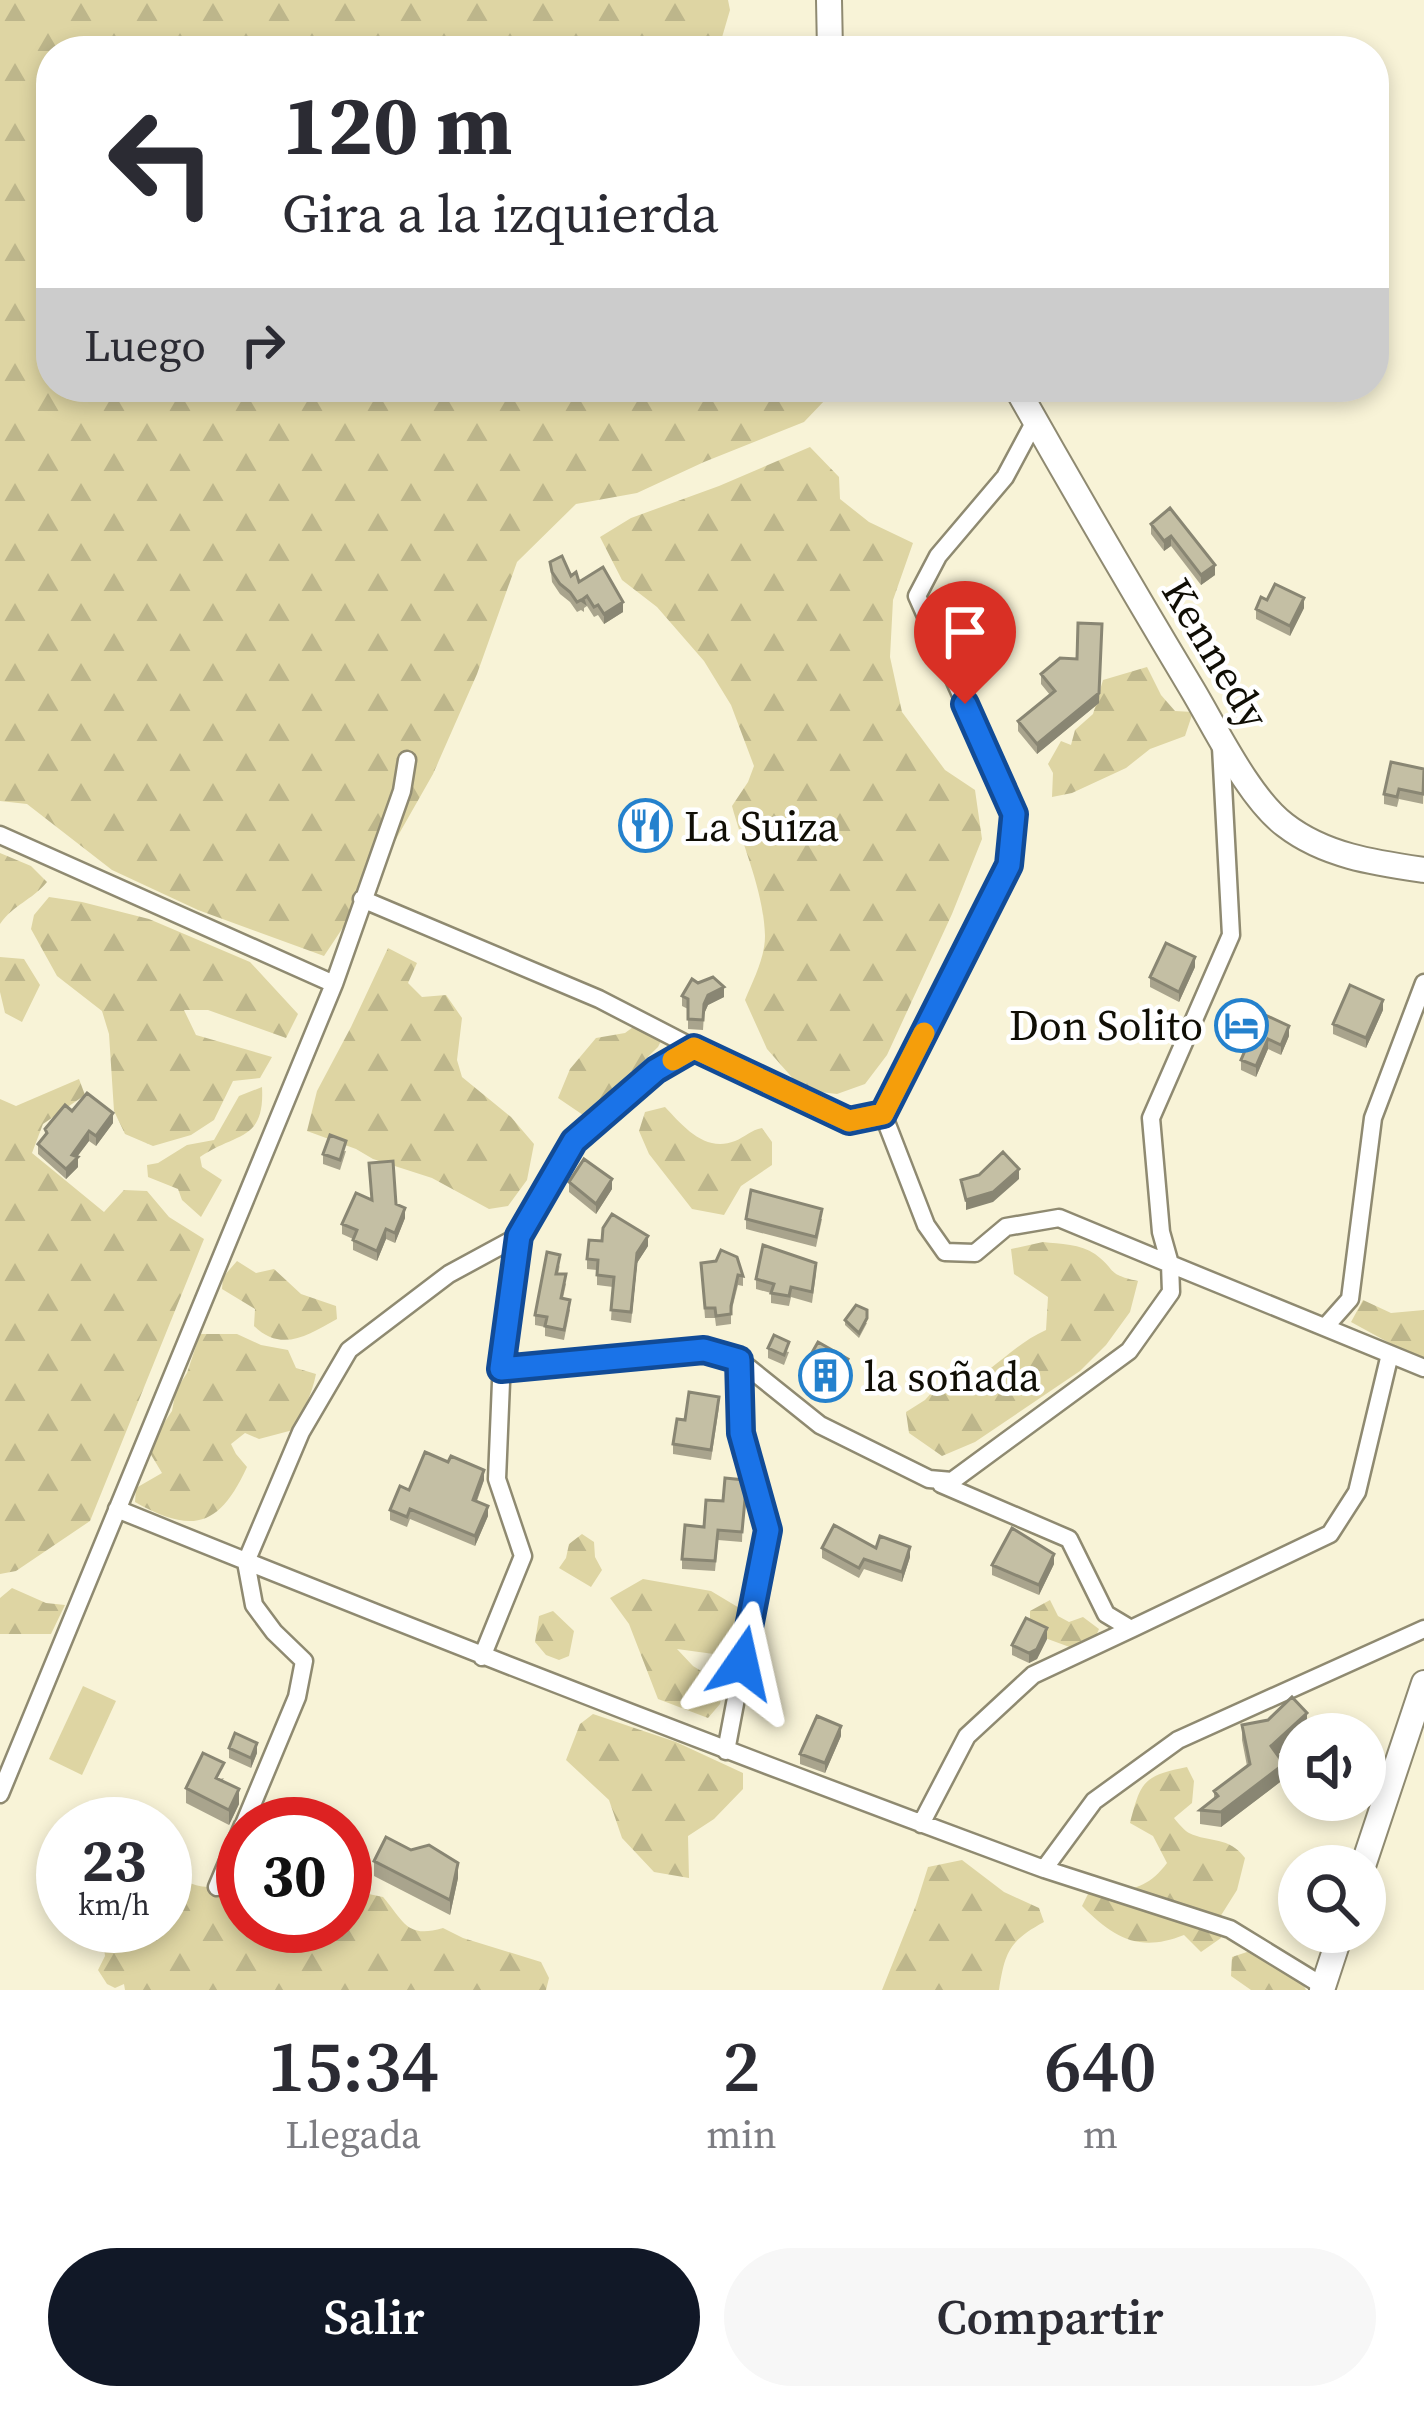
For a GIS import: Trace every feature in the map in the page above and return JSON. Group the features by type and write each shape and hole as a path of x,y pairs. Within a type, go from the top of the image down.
{"main road":[{"path":"830,0 830,36"},
{"name":"Kennedy","path":"1024,402 1220,737 1269,810 1287,827 1330,850 1424,870"},
{"path":"1370,1845 1424,1683"},
{"path":"1323,1988 1334,1953"}],"street":[{"path":"1035,421 1005,477 938,556 917,596 1014,814 1009,865 883,1114 926,1226 945,1252 975,1253 1006,1227 1059,1218 1424,1368"},
{"path":"928,1479 952,1481 1129,1351 1171,1292 1151,1118 1231,935 1220,737"},
{"path":"0,1794 334,984 402,790 407,760"},
{"path":"0,835 334,984"},
{"path":"362,899 599,998 849,1121 883,1114"},
{"path":"1326,1326 1350,1298 1373,1118 1424,982"},
{"path":"482,1657 523,1556 496,1480 501,1369 519,1236 574,1141 656,1070 694,1048"},
{"path":"255,1797 297,1697 304,1661 254,1605 246,1562 302,1432 350,1350 449,1274 519,1236"},
{"path":"501,1369 704,1350 739,1360 820,1425 928,1479 1069,1539 1106,1614 1131,1629"},
{"path":"921,1824 967,1736 1033,1675 1330,1534 1357,1492 1390,1354"},
{"path":"726,1751 768,1530 741,1433 739,1360"},
{"path":"117,1509 726,1751 1044,1869 1230,1929 1323,1988"},
{"path":"1044,1869 1094,1801 1178,1740 1424,1629"}],"green space":[{"path":"0,0 728,0 722,36 36,36 36,402 823,402 804,422 637,493 576,504 517,562 477,674 433,774 324,956 198,910 112,870 27,804 0,801"},
{"path":"810,447 839,477 840,499 869,522 913,543 893,600 890,657 902,712 945,770 975,790 982,839 887,1055 865,1084 837,1094 803,1090 767,1049 745,1000 761,961 765,936 757,886 732,806 754,766 731,705 704,661 657,607 622,580 600,537 631,518"},
{"path":"1147,667 1175,711 1193,712 1185,736 1150,749 1126,768 1072,793 1052,797 1053,773 1048,764 1061,741 1071,745 1075,730 1093,714 1103,680"},
{"path":"0,853 31,866 47,882 0,924"},
{"path":"49,897 149,919 250,962 298,1014 286,1038 208,1010 184,1010 196,1035 272,1057 260,1078 233,1081 214,1120 191,1135 153,1146 125,1134 114,1111 109,1034 102,1011 57,976 31,929 34,915"},
{"path":"388,948 417,963 408,983 422,997 446,995 462,1018 457,1060 462,1077 511,1117 534,1144 527,1180 508,1206 489,1209 432,1178 307,1131 317,1091"},
{"path":"0,957 24,959 40,985 22,1022 5,1013"},
{"path":"644,1019 662,1039 658,1047 586,1117 558,1098 570,1069 596,1038 625,1033"},
{"path":"79,1079 85,1095 43,1124 32,1153 104,1212 124,1190 147,1191 169,1217 204,1239 90,1521 16,1571 0,1574 0,1099 16,1106"},
{"path":"262,1087 262,1105 253,1127 200,1157 202,1167 222,1180 201,1217 182,1200 178,1189 148,1177 147,1165 187,1145 214,1140 239,1096"},
{"path":"665,1107 704,1141 724,1144 762,1128 772,1142 772,1165 741,1186 724,1215 692,1209 649,1154 639,1131 645,1112"},
{"path":"1043,1242 1083,1248 1116,1274 1138,1281 1130,1312 1080,1371 975,1442 942,1456 909,1433 906,1412 944,1379 961,1387 1046,1330 1048,1297 1014,1274 1011,1249"},
{"path":"237,1261 256,1273 274,1269 301,1294 336,1306 337,1319 295,1339 264,1334 254,1326 255,1309 222,1289 223,1277"},
{"path":"1363,1300 1391,1313 1424,1310 1424,1358 1351,1322"},
{"path":"200,1334 237,1334 288,1350 296,1368 316,1374 293,1430 259,1439 245,1433 231,1444 247,1467 236,1487 214,1513 188,1521 135,1502 136,1488 162,1473 147,1448 172,1411"},
{"path":"582,1534 594,1542 602,1570 591,1587 559,1568 569,1544"},
{"path":"643,1579 711,1591 741,1609 721,1655 677,1649 693,1666 724,1685 720,1704 708,1718 658,1699 629,1624 610,1598"},
{"path":"12,1588 46,1603 65,1605 51,1634 0,1634 0,1598"},
{"path":"1050,1600 1058,1616 1069,1622 1083,1617 1099,1629 1094,1641 1075,1649 1045,1638 1030,1621 1030,1611"},
{"path":"553,1611 574,1631 569,1656 559,1660 546,1655 535,1642 539,1616"},
{"path":"83,1686 116,1701 82,1775 49,1759"},
{"path":"593,1714 676,1742 743,1773 743,1789 714,1819 688,1836 689,1878 654,1872 622,1838 609,1800 566,1760 580,1724"},
{"path":"1187,1767 1194,1781 1192,1803 1174,1818 1189,1833 1226,1843 1245,1858 1237,1890 1220,1917 1221,1938 1201,1952 1184,1935 1154,1943 1128,1939 1105,1927 1082,1906 1091,1888 1134,1888 1167,1863 1153,1836 1130,1823 1146,1783"},
{"path":"962,1860 1004,1892 1039,1908 1044,1922 1011,1949 999,1990 882,1990 928,1867"},
{"path":"192,1884 215,1886 216,1953 372,1953 372,1895 383,1897 413,1929 443,1928 541,1962 549,1978 546,1990 125,1990 124,1984 115,1988 107,1984 98,1970 105,1953 192,1953"},
{"path":"1262,1947 1277,1954 1279,1970 1306,1990 1251,1990 1231,1976 1232,1957"}],"building":[{"path":"1170,508 1215,565 1201,575 1171,536 1164,541 1151,524"},
{"path":"562,556 579,582 603,567 623,602 604,614 587,596 584,602 577,602 552,572 550,562"},
{"path":"1275,584 1304,598 1290,626 1256,609"},
{"path":"1078,623 1102,624 1099,693 1037,744 1018,721 1055,691 1041,674 1060,658 1077,659"},
{"path":"1391,762 1424,769 1423,794 1399,789 1397,797 1384,794"},
{"path":"1166,943 1195,957 1179,992 1150,977"},
{"path":"713,977 724,987 708,995 703,1020 688,1019 688,999 682,996 692,979 698,983"},
{"path":"1350,985 1383,1000 1366,1038 1333,1024"},
{"path":"1261,1013 1289,1026 1281,1045 1268,1039 1256,1066 1241,1060"},
{"path":"87,1093 113,1113 96,1136 89,1131 72,1155 78,1157 66,1169 38,1144 65,1105 72,1111"},
{"path":"330,1135 346,1141 340,1160 323,1154"},
{"path":"1003,1152 1019,1169 993,1192 966,1200 961,1180 979,1175"},
{"path":"584,1159 612,1179 596,1204 569,1182"},
{"path":"393,1161 396,1204 405,1208 395,1233 386,1229 377,1251 353,1240 357,1230 342,1224 356,1193 372,1200 369,1163"},
{"path":"751,1190 822,1209 816,1237 746,1219"},
{"path":"612,1214 648,1236 637,1253 631,1312 611,1310 614,1277 597,1275 598,1260 587,1259 589,1240 602,1241"},
{"path":"763,1245 816,1263 812,1292 791,1287 789,1296 771,1293 774,1284 756,1279"},
{"path":"721,1250 737,1257 743,1276 738,1275 731,1314 716,1316 715,1308 705,1308 701,1263 716,1261"},
{"path":"547,1252 560,1255 556,1274 566,1274 561,1298 570,1300 564,1330 545,1326 547,1317 535,1315"},
{"path":"856,1305 867,1310 859,1333 845,1320"},
{"path":"774,1335 789,1342 784,1355 768,1348"},
{"name":"la soñada","path":"818,1342 848,1359 831,1389 801,1372"},
{"path":"689,1392 719,1397 711,1450 673,1444 677,1419 685,1420"},
{"path":"425,1452 448,1462 451,1456 484,1470 473,1500 488,1506 475,1536 410,1509 407,1517 390,1510 400,1486 409,1490"},
{"path":"725,1478 744,1480 742,1532 718,1530 715,1561 682,1559 685,1525 704,1527 706,1500 723,1501"},
{"path":"834,1525 876,1548 880,1536 910,1547 902,1572 864,1559 859,1568 822,1548"},
{"path":"1012,1528 1054,1554 1039,1585 992,1565"},
{"path":"1026,1618 1047,1628 1037,1649 1029,1653 1012,1645"},
{"path":"1292,1697 1307,1713 1278,1713 1278,1740 1271,1746 1278,1756 1278,1769 1221,1812 1200,1810 1218,1796 1214,1791 1250,1764 1242,1725 1268,1720"},
{"path":"817,1716 841,1726 825,1763 800,1754"},
{"path":"235,1733 257,1743 251,1758 229,1748"},
{"path":"203,1753 224,1763 216,1778 239,1789 235,1797 216,1797 216,1803 186,1788"},
{"path":"386,1837 411,1850 429,1845 458,1863 450,1900 374,1861"}],"slow traffic":[{"path":"673,1060 694,1048 849,1121 883,1114 924,1033"}],"place":[{"name":"La Suiza","path":"645,826"},
{"name":"Don Solito","path":"1242,1025"},
{"name":"la soñada","path":"825,1376"}],"route":[{"path":"742,1663 768,1530 741,1433 739,1360 704,1350 501,1369 519,1236 574,1141 656,1070 694,1048 849,1121 883,1114 1009,865 1014,814 965,704"}]}
